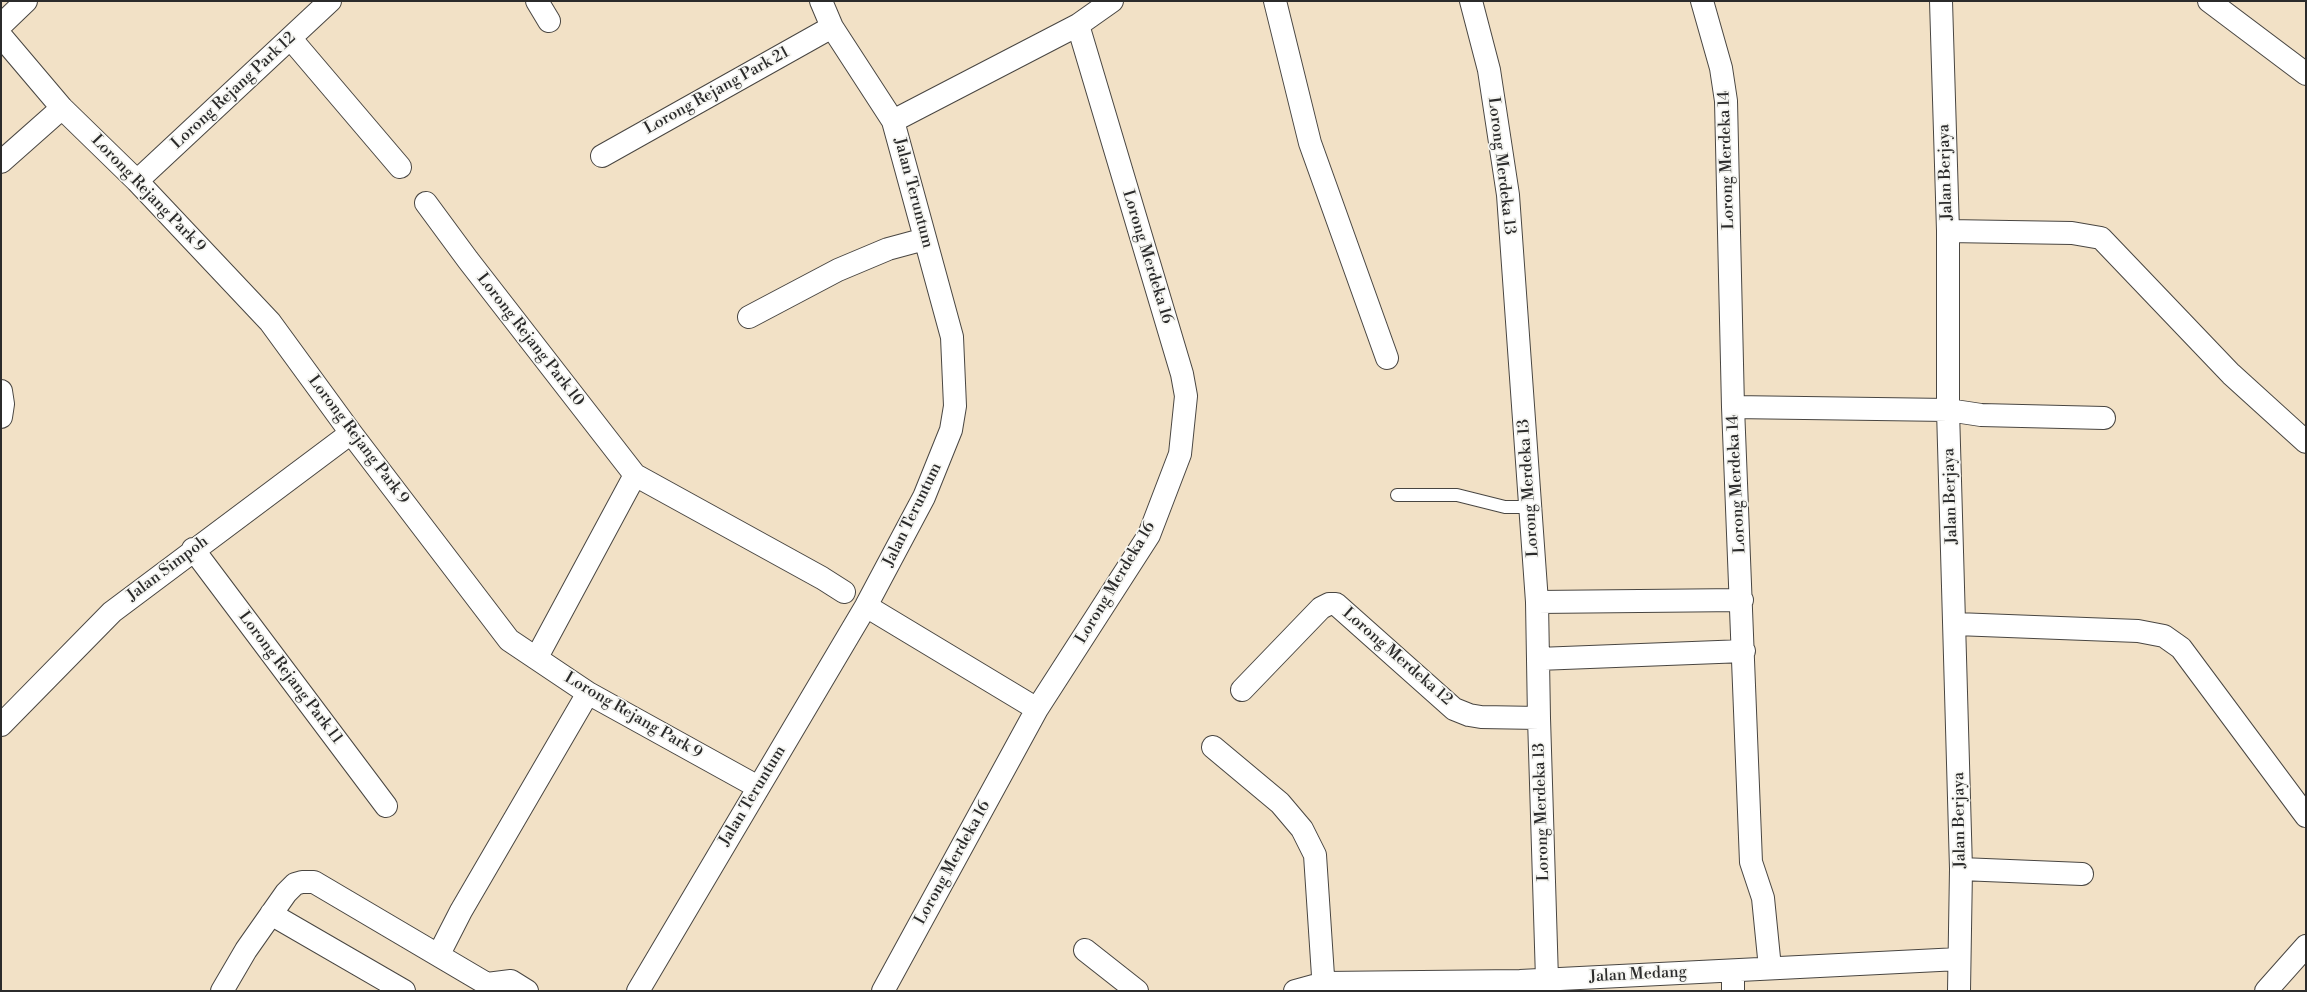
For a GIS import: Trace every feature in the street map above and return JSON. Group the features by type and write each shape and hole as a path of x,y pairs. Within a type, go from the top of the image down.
{"street":[{"path":"1,25 26,1"},
{"name":"Lorong Rejang Park 12","path":"137,181 330,1"},
{"path":"537,1 549,21"},
{"name":"Jalan Teruntum","path":"638,991 866,606 930,483 951,430 955,406 952,337 893,120 832,27 821,1"},
{"path":"893,120 1078,25 1112,1"},
{"path":"1274,1 1310,142 1387,358"},
{"name":"Lorong Merdeka 13","path":"1471,1 1489,70 1508,195 1537,602 1547,980"},
{"name":"Lorong Merdeka 14","path":"1702,1 1721,68 1726,101 1733,407 1744,650 1751,862 1763,898 1770,968"},
{"name":"Jalan Berjaya","path":"1941,1 1948,231 1948,410 1956,624 1961,869 1959,991"},
{"path":"2209,1 2306,74"},
{"name":"Lorong Merdeka 16","path":"882,991 1037,709 1149,535 1180,454 1186,396 1182,374 1078,25"},
{"name":"Lorong Rejang Park 21","path":"602,156 832,27"},
{"name":"Lorong Rejang Park 9","path":"1,36 62,108 137,181 270,322 351,433 509,640 537,657 588,693 758,787"},
{"path":"291,39 400,167"},
{"path":"1,162 62,108"},
{"name":"Lorong Rejang Park 10","path":"426,203 468,260 635,475 822,578 844,592"},
{"path":"1948,231 2072,232 2101,238 2231,374 2306,442"},
{"path":"749,317 838,270 888,249 925,239"},
{"path":"1,391 3,404 1,417"},
{"path":"1733,407 1948,410 1982,415 2104,418"},
{"name":"Jalan Simpoh","path":"1,726 112,612 193,549 351,433"},
{"path":"537,657 635,475"},
{"name":"Lorong Rejang Park 11","path":"193,549 386,806"},
{"path":"1537,602 1742,600"},
{"name":"Lorong Merdeka 12","path":"1242,690 1321,608 1329,604 1336,604 1454,709 1469,715 1481,717 1539,718"},
{"path":"866,606 1037,709"},
{"path":"1956,624 2138,631 2164,636 2181,648 2306,816"},
{"path":"1538,659 1744,650"},
{"path":"439,954 461,911 588,693"},
{"path":"1213,747 1280,803 1302,829 1315,855 1324,987"},
{"path":"1961,869 2082,874"},
{"path":"222,991 286,892 295,884 314,882 439,954 486,988 510,981 527,991"},
{"path":"271,914 404,991"},
{"path":"2266,991 2306,946"},
{"path":"1085,950 1137,991"},
{"name":"Jalan Medang","path":"1295,991 1324,987 1520,986 1547,980 1733,981 1770,968 1959,959"}],"lane":[{"path":"1397,495 1457,495 1505,507 1530,507"}]}
